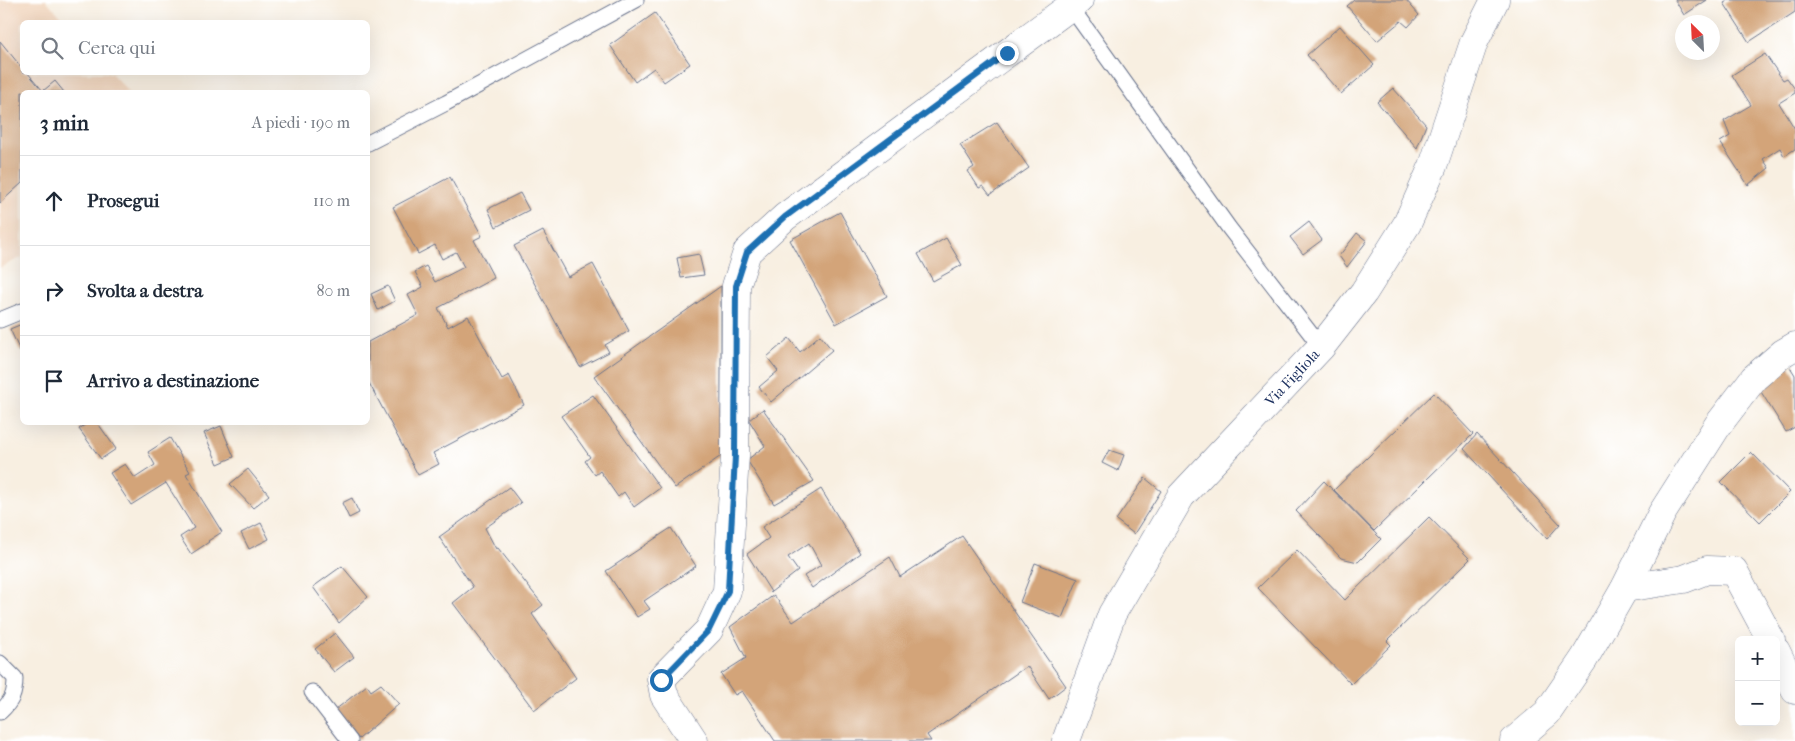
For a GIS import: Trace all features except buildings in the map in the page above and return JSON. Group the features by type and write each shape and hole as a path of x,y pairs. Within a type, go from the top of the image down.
{"street":[{"name":"Via Figliola","path":"1066,741 1112,614 1181,496 1321,347 1364,292 1406,224 1433,166 1474,42 1496,0"},
{"path":"694,741 664,695 661,680 709,630 728,591 735,456 736,286 747,252 785,217 1075,3"},
{"path":"1514,741 1547,713 1584,659 1625,588 1662,513 1718,425 1754,378 1783,353 1795,346"},
{"path":"1625,588 1684,580 1706,570 1734,571 1769,636"},
{"path":"1780,659 1795,690"}],"lane":[{"path":"370,142 636,0"},
{"path":"1075,3 1229,228 1321,347"},
{"path":"0,320 20,312"},
{"path":"0,663 15,678 15,690 9,703 0,712"},
{"path":"312,692 350,741"}],"shaded area":[{"path":"0,0 46,0 64,20 20,20 20,75 113,75 127,90 20,90 20,258 0,268"}],"route":[{"path":"661,680 709,630 728,591 735,456 736,286 747,252 785,217 1007,53"}]}
